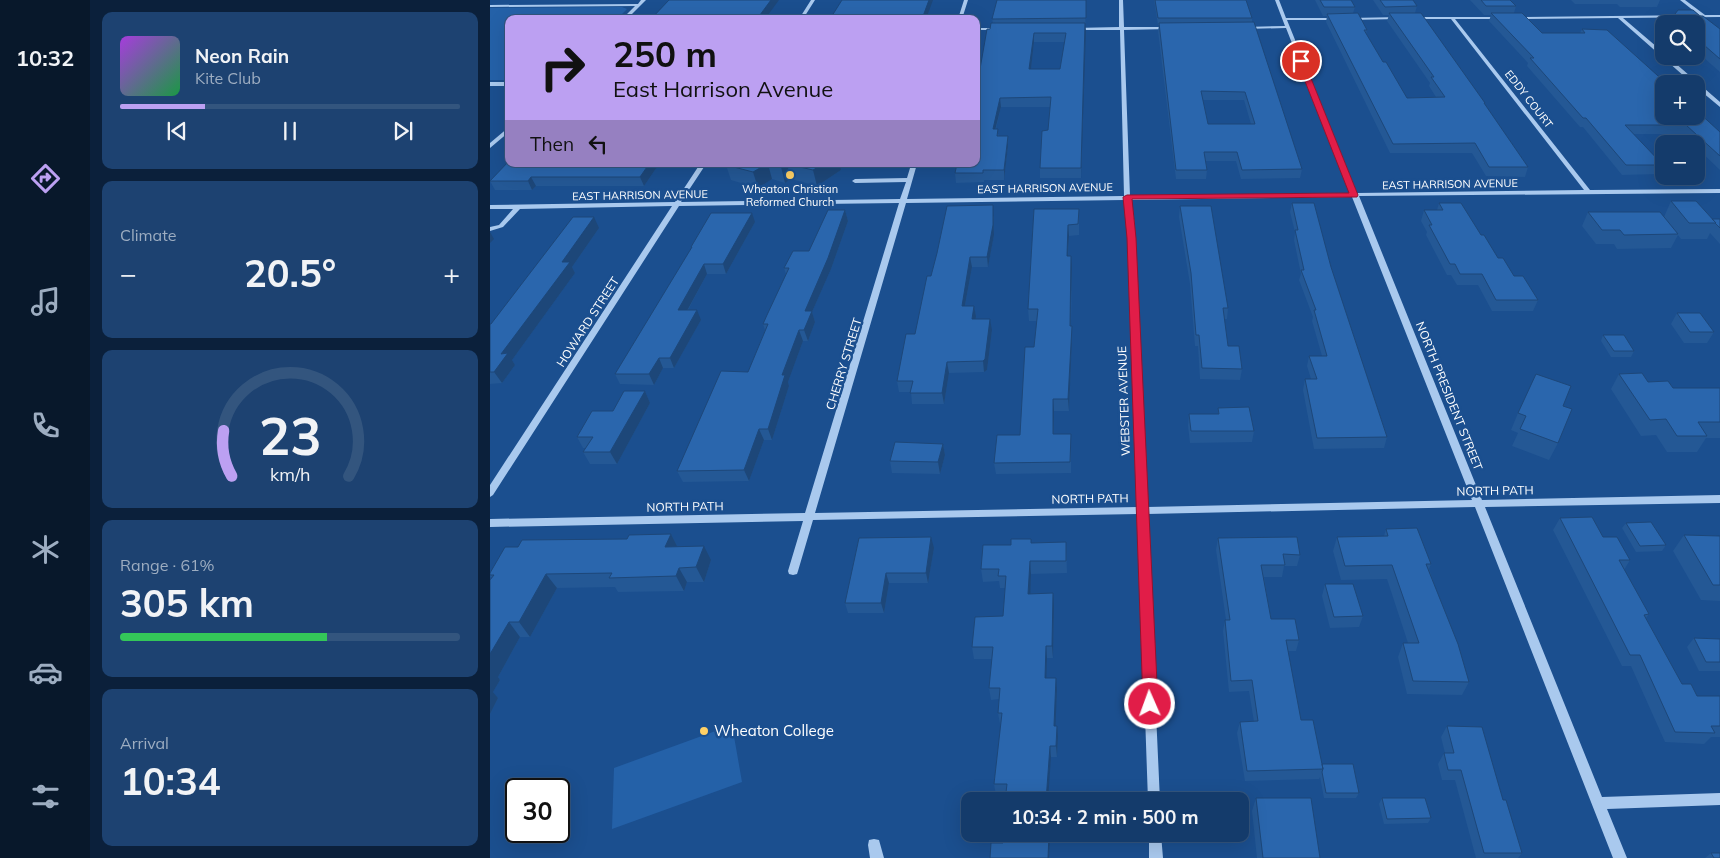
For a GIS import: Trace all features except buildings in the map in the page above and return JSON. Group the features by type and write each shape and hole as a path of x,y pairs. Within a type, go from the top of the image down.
{"street":[{"path":"628,15 644,0"},
{"path":"804,15 813,0"},
{"path":"961,15 966,0"},
{"name":"WEBSTER AVENUE","path":"1121,0 1127,197 1131,228 1154,792"},
{"name":"NORTH PRESIDENT STREET","path":"1276,0 1620,858"},
{"path":"1682,0 1703,15"},
{"path":"490,6 639,5"},
{"path":"1705,16 1720,16"},
{"path":"1619,17 1655,48"},
{"path":"1238,28 1286,23 1452,18 1655,17"},
{"name":"EDDY COURT","path":"1452,18 1589,193"},
{"path":"1063,29 1170,28"},
{"path":"980,29 1005,29"},
{"path":"1674,65 1686,75"},
{"path":"490,84 505,84"},
{"path":"1705,92 1720,105"},
{"path":"490,146 505,133"},
{"name":"HOWARD STREET","path":"490,493 666,224 676,204 702,167"},
{"name":"CHERRY STREET","path":"793,571 899,221 902,201 913,167"},
{"path":"855,181 909,180"},
{"name":"EAST HARRISON AVENUE","path":"490,207 1127,197 1720,191"},
{"path":"490,229 501,226 518,206"},
{"name":"NORTH PATH","path":"490,523 1720,498"},
{"path":"1598,803 1720,799"},
{"path":"1155,842 1156,858"}],"shaded area":[{"path":"622,7 627,9 621,15 505,15 505,80 490,80 490,8"},
{"path":"732,725 742,782 612,829 614,768"}],"place":[{"name":"Wheaton Christian Reformed Church","path":"790,175"},
{"name":"Wheaton College","path":"704,731"}],"route":[{"path":"1150,704 1132,238 1127,197 1354,195 1301,61"}]}
